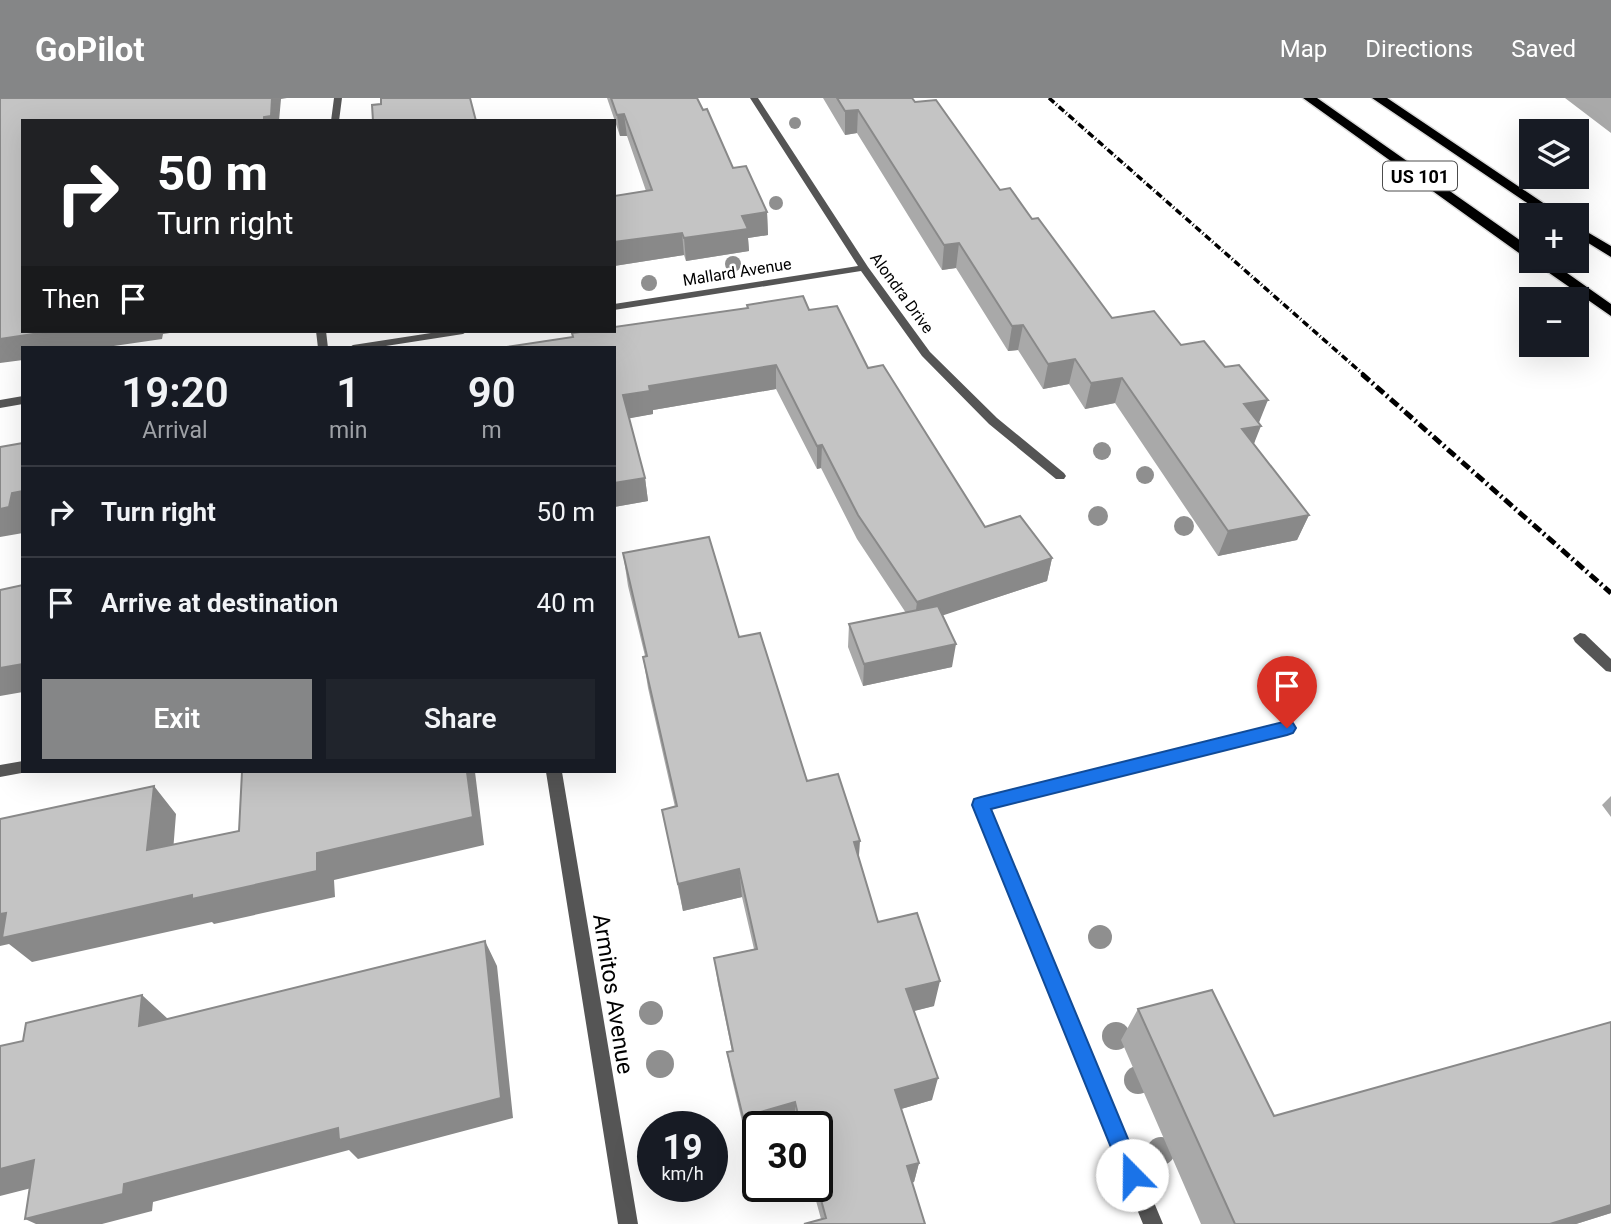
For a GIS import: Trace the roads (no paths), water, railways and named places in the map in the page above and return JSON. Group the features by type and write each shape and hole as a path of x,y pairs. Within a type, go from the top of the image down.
{"highway":[{"name":"US 101","path":"1309,98 1519,247"},
{"name":"US 101","path":"1378,98 1537,203"},
{"path":"1589,238 1611,253"},
{"path":"1557,273 1611,311"}],"street":[{"path":"335,119 338,98"},
{"name":"Alondra Drive","path":"754,98 864,268 926,354 993,421 1060,476"},
{"name":"Mallard Avenue","path":"616,307 864,268"},
{"path":"366,346 450,333"},
{"path":"0,404 21,400"},
{"path":"1580,638 1611,667"},
{"path":"1153,1224 981,805 1287,728"},
{"path":"0,771 21,767"},
{"name":"Armitos Avenue","path":"554,773 628,1224"}],"railway":[{"path":"1049,98 1364,375"},
{"path":"1362,374 1611,593"}]}
